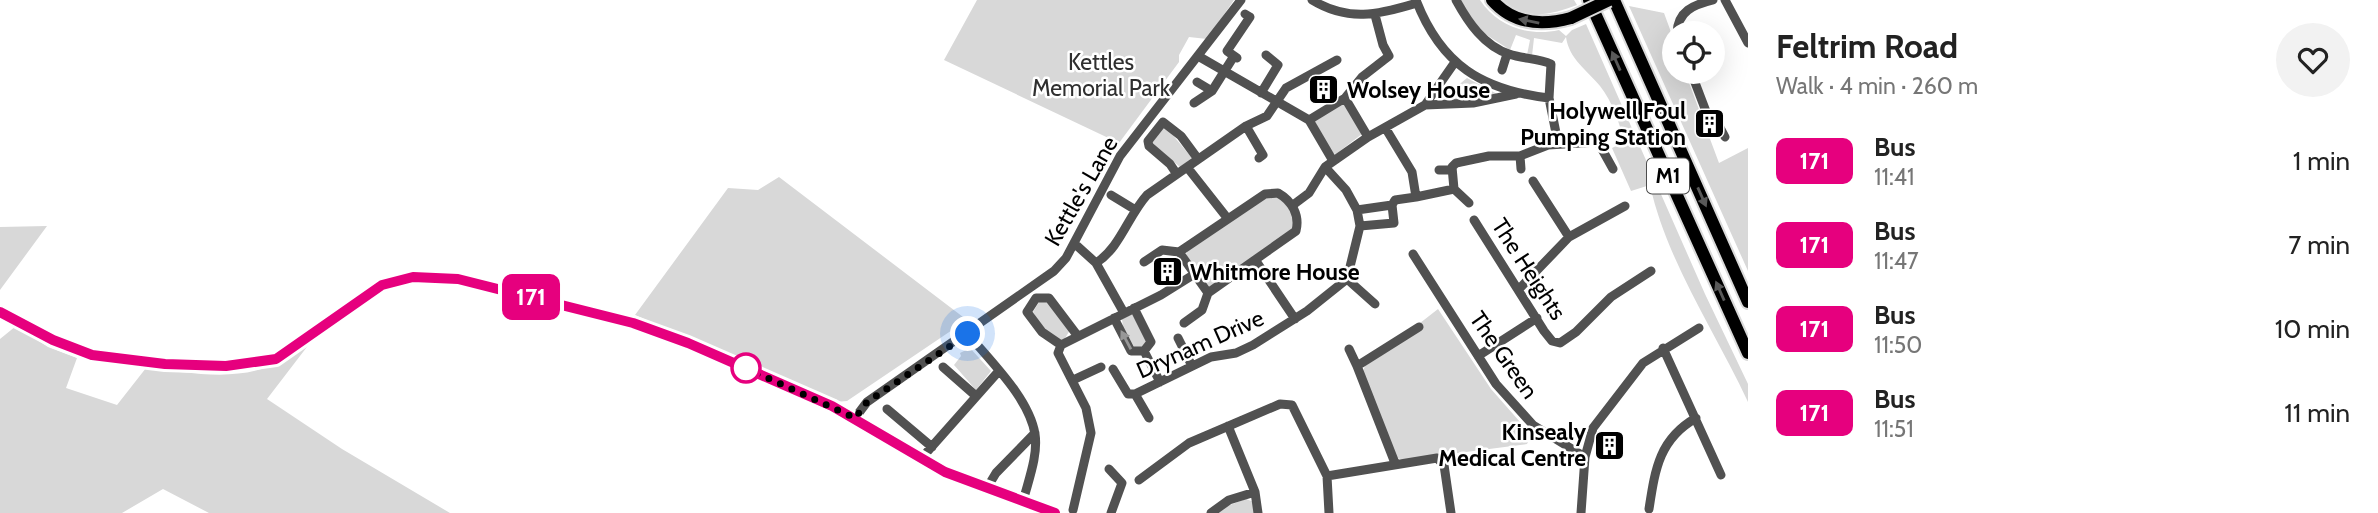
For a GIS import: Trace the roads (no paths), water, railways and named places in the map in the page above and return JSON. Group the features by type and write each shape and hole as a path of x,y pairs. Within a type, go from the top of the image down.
{"highway":[{"path":"1492,0 1509,14 1530,22 1547,23 1571,18 1609,0"},
{"name":"M1","path":"1589,0 1748,353"},
{"name":"M1","path":"1614,0 1748,302"}],"street":[{"name":"Kettle's Lane","path":"855,418 867,402 968,334 1054,271 1074,243 1120,156 1241,0"},
{"path":"1312,0 1348,16 1376,15 1416,1 1432,35 1455,62 1495,87 1516,94 1547,98"},
{"path":"1456,0 1475,29 1507,54 1551,64 1547,98 1558,144"},
{"path":"1679,21 1680,16 1687,10 1713,0"},
{"path":"1724,0 1748,43"},
{"path":"1194,103 1212,91 1236,57 1227,51 1250,17 1245,14"},
{"path":"1309,120 1345,98 1362,77 1390,56 1383,45 1376,15"},
{"path":"1261,93 1278,65 1266,54"},
{"path":"1495,87 1507,54"},
{"path":"1198,56 1309,120 1329,164 1357,210 1360,226 1347,279 1375,304"},
{"path":"1096,263 1116,242 1134,209 1176,173 1246,126 1267,116 1286,88 1337,60"},
{"path":"1293,205 1309,193 1329,164 1368,137 1425,105 1455,62"},
{"path":"1197,82 1212,91"},
{"path":"1696,84 1707,114 1716,120 1725,137"},
{"path":"1425,105 1474,103 1516,94"},
{"path":"1345,98 1368,137"},
{"path":"1176,173 1170,163 1149,146 1148,141 1163,122 1181,136 1198,159"},
{"path":"1246,126 1263,155 1259,158"},
{"path":"1386,129 1412,172 1416,197"},
{"path":"1469,203 1454,189 1452,170 1456,163 1464,160 1520,156 1558,144 1598,142 1613,169"},
{"path":"1520,156 1521,169"},
{"path":"1187,167 1228,219"},
{"path":"1439,170 1452,170"},
{"path":"1532,181 1569,237"},
{"path":"1357,210 1392,205 1395,201 1454,189"},
{"path":"1144,262 1162,250 1179,252 1270,192 1285,197 1293,205 1298,219 1296,231 1209,293 1202,310 1184,323"},
{"path":"1111,195 1134,209"},
{"path":"1360,226 1394,223 1392,205"},
{"path":"1519,289 1569,237 1625,206"},
{"name":"The Heights","path":"1474,220 1552,341 1560,343 1576,332 1611,297 1651,271"},
{"path":"1074,243 1096,263 1124,313"},
{"path":"1179,252 1193,275 1209,293"},
{"name":"The Green","path":"1413,254 1496,384 1528,421 1585,457"},
{"path":"1256,261 1295,320"},
{"path":"1073,510 1091,433 1086,408 1058,353 1062,345 1193,275"},
{"path":"0,312 53,340 92,355 165,364 226,366 276,359 372,291 395,279 458,279 633,323 744,367 855,418 931,465 1055,513"},
{"name":"Drynam Drive","path":"1113,369 1128,394 1135,394 1218,354 1236,353 1253,345 1295,320 1347,279"},
{"path":"1062,345 1042,332 1027,312 1037,298 1049,298 1077,335"},
{"path":"1134,308 1151,342 1144,351"},
{"path":"1114,318 1131,351 1144,351"},
{"path":"1478,356 1537,318"},
{"path":"1357,366 1419,327"},
{"path":"1581,513 1585,457 1593,428 1643,363 1663,348 1699,328"},
{"path":"968,334 1028,415 1035,433 1034,454 1025,494"},
{"path":"1178,338 1192,366"},
{"path":"1663,348 1721,475"},
{"path":"1349,349 1395,463"},
{"path":"1144,351 1160,382"},
{"path":"943,367 976,396"},
{"path":"1073,380 1101,367"},
{"path":"887,409 929,450 998,372"},
{"name":"Drynam Drive","path":"1135,394 1149,418"},
{"path":"1139,480 1189,443 1280,404 1292,405 1326,476 1329,513"},
{"path":"1649,509 1662,451 1680,427 1696,418"},
{"path":"1228,426 1255,492 1258,513"},
{"path":"988,488 996,473 1035,433"},
{"path":"1326,476 1437,458 1444,465 1451,513"},
{"path":"1109,469 1122,483 1111,513"},
{"path":"1210,513 1228,500 1255,492"}],"place":[{"name":"Wolsey House","path":"1324,90"},
{"name":"Holywell Foul Pumping Station","path":"1709,124"},
{"name":"Whitmore House","path":"1167,272"},
{"name":"Kinsealy Medical Centre","path":"1609,445"}],"park label":[{"name":"Kettles Memorial Park","path":"1101,75"}]}
